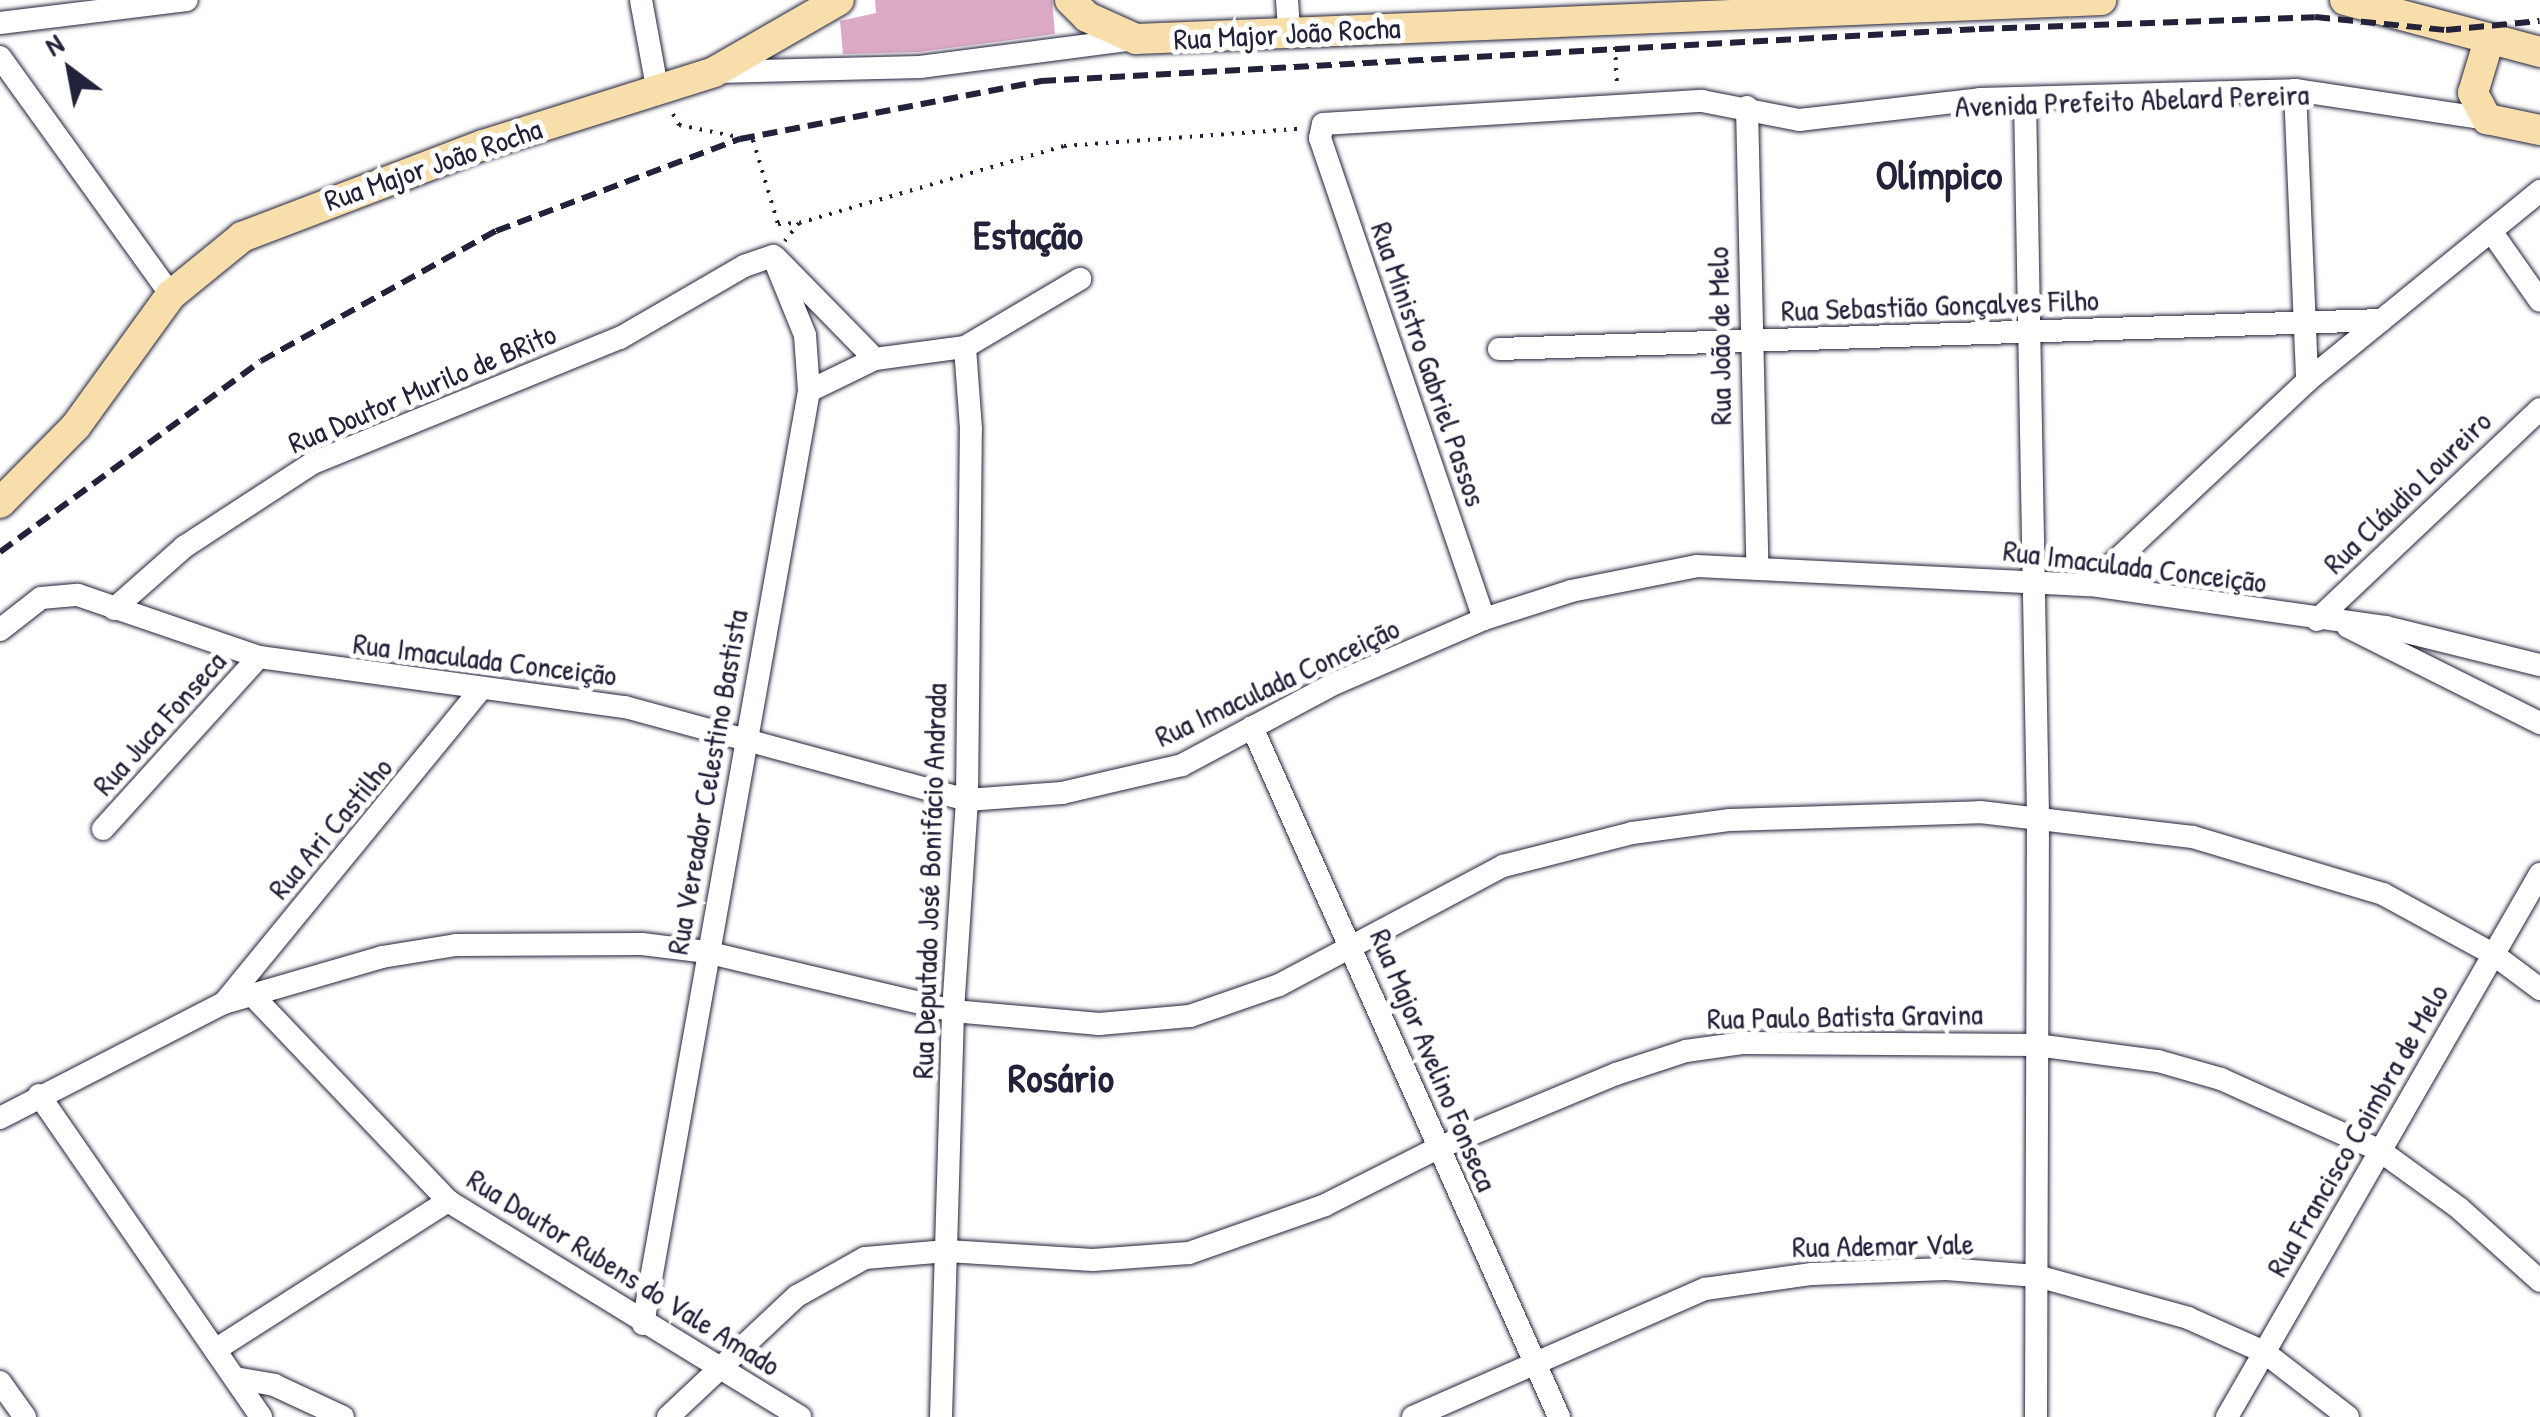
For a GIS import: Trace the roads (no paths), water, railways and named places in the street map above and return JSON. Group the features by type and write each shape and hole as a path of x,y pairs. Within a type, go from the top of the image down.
{"main road":[{"name":"Rua Major João Rocha","path":"0,503 76,426 171,295 260,227 658,86 714,72 839,0"},
{"path":"1070,0 1087,17 1136,39"},
{"name":"Rua Major João Rocha","path":"1136,39 2101,0"},
{"path":"2345,0 2540,52"},
{"path":"2480,106 2489,40"},
{"name":"Avenida Prefeito Abelard Pereira","path":"2480,106 2540,130"}],"street":[{"path":"0,24 187,0"},
{"path":"640,0 658,86"},
{"path":"1287,0 1289,32"},
{"name":"Rua Major João Rocha","path":"714,72 920,67 1136,39"},
{"path":"0,57 171,295"},
{"path":"2295,90 2307,381"},
{"name":"Avenida Prefeito Abelard Pereira","path":"1318,128 1338,119 1702,101 1747,106 1799,120 2025,99 2295,90 2412,108 2480,106"},
{"path":"2025,99 2038,814 2036,1417"},
{"name":"Rua João de Melo","path":"1747,106 1748,341 1757,564"},
{"name":"Rua Ministro Gabriel Passos","path":"1318,128 1484,619"},
{"path":"2090,585 2307,381 2540,191"},
{"path":"2491,232 2540,302"},
{"path":"774,256 875,359"},
{"name":"Rua Vereador Celestino Bastista","path":"643,1324 706,952 809,391 804,335 774,256"},
{"name":"Rua Doutor Murilo de BRito","path":"114,609 184,547 314,463 620,338 744,266 774,256"},
{"path":"809,391 875,359 965,347 1080,279"},
{"name":"Rua Sebastião Gonçalves Filho","path":"1500,349 2382,320"},
{"name":"Rua Deputado José Bonifácio Andrada","path":"941,1417 952,1012 966,800 971,429 965,347"},
{"name":"Rua Cláudio Loureiro","path":"2316,620 2540,408"},
{"name":"Rua Imaculada Conceição","path":"0,630 55,594 114,609 259,658 480,691 625,707 966,800 1016,800 1131,780 1182,765 1252,727 1484,619 1571,591 1697,566 1757,564 2090,585 2316,620 2386,626 2540,665"},
{"path":"2340,622 2540,723"},
{"name":"Rua Juca Fonseca","path":"103,829 259,658"},
{"name":"Rua Ari Castilho","path":"224,1002 480,691"},
{"name":"Rua Major Avelino Fonseca","path":"1252,727 1352,942 1530,1362 1558,1417"},
{"path":"0,1118 224,1002 255,998 382,958 456,945 580,940 706,952 952,1012 1099,1024 1190,1016 1279,984 1352,942 1503,866 1632,833 1730,820 2038,814 2193,837 2384,894 2493,954 2540,989"},
{"name":"Rua Francisco Coimbra de Melo","path":"2227,1417 2540,874"},
{"name":"Rua Doutor Rubens do Vale Amado","path":"255,998 448,1201 800,1417"},
{"name":"Rua Paulo Batista Gravina","path":"668,1417 717,1368 821,1277 887,1254 947,1251 1092,1260 1189,1253 1326,1205 1438,1148 1660,1058 1714,1046 2036,1045 2158,1061 2221,1079 2379,1150 2458,1208 2540,1280"},
{"path":"39,1095 261,1417"},
{"path":"216,1350 448,1201"},
{"name":"Rua Ademar Vale","path":"1413,1417 1668,1302 1737,1281 1946,1269 2037,1276 2188,1318 2264,1352 2348,1417"},
{"path":"235,1378 274,1385 343,1417"},
{"path":"0,1382 25,1417"}],"railway":[{"path":"0,552 261,361 496,231 740,139 1041,81 1979,29 2315,17 2446,30 2540,21"}],"district":[{"name":"Olímpico","path":"1939,174"},
{"name":"Estação","path":"1028,234"},
{"name":"Rosário","path":"1061,1077"}]}
